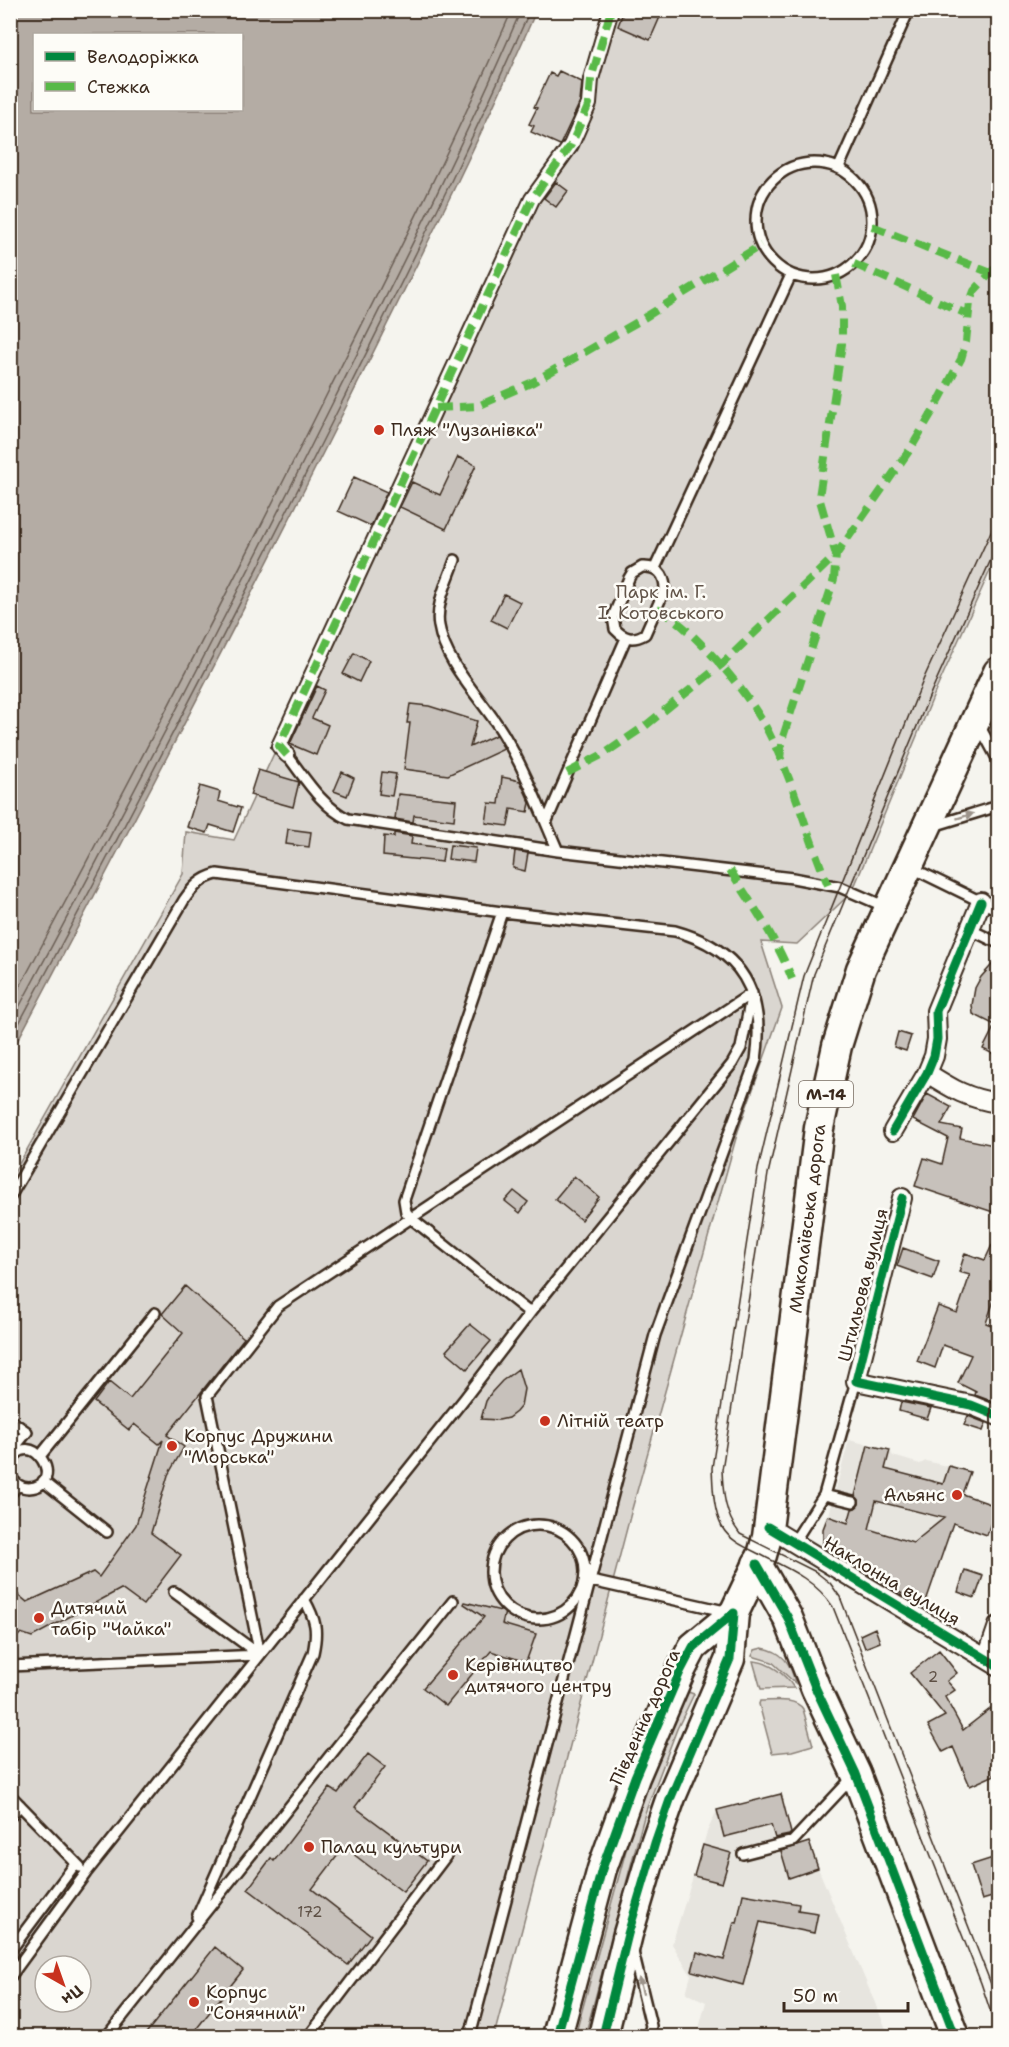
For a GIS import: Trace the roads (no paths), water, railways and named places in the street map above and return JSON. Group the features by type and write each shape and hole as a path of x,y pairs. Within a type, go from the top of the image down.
{"main road":[{"name":"Миколаївська дорога","path":"734,1613 763,1551 768,1527 819,1128 840,1035 861,969 995,686"},
{"path":"757,1564 788,1618 816,1689 856,1774 954,2037"},
{"path":"603,2037 628,1935 671,1797 730,1659 734,1613"},
{"name":"Південна дорога","path":"557,2037 602,1869 635,1777 693,1647 734,1613"}],"street":[{"path":"287,755 279,746 491,284 532,199 571,145 589,104 591,79 611,10"},
{"path":"893,1131 927,1073 934,1056 937,1039 936,1011 981,902"},
{"path":"927,1073 958,1093 975,1099 999,1102"},
{"name":"Штильова вулиця","path":"856,1381 902,1198"},
{"path":"856,1381 971,1406 999,1416"},
{"name":"Наклонна вулиця","path":"768,1527 993,1662"},
{"path":"993,1662 999,1626"}],"lane":[{"path":"839,167 909,10"},
{"path":"808,162 839,167 859,183 870,205 872,225 867,244 854,264 836,275 813,279 791,275 777,266 766,254 758,240 755,224 760,197 772,180 792,166 808,162"},
{"path":"655,568 791,275"},
{"path":"455,560 442,594 438,624 444,645 472,691 504,734 526,777 558,851"},
{"path":"642,567 655,568 665,582 663,594 645,634 639,638 626,638 615,629 613,623 615,610 632,573 642,567"},
{"path":"546,823 626,638"},
{"path":"977,720 999,760"},
{"path":"287,755 320,797 339,815 348,819 558,851 793,878 840,887 890,909"},
{"path":"928,827 995,807 999,800"},
{"path":"910,867 999,910"},
{"path":"10,1197 184,900 201,880 217,874 502,912 675,931 695,936 712,945 732,960 744,975 752,993 758,1019 759,1043 756,1060 655,1335 588,1581 470,2037"},
{"path":"502,912 404,1200 406,1212 412,1220 530,1313"},
{"path":"969,929 999,944"},
{"path":"260,1655 207,1396 278,1306 412,1220 752,993"},
{"path":"10,1977 86,1873 465,1398 530,1313 732,1064 741,1047 752,993"},
{"path":"41,1455 155,1313"},
{"path":"794,1542 824,1495 856,1381"},
{"path":"10,1420 27,1432 11,1458"},
{"path":"10,1476 18,1485 34,1487 43,1481 47,1471 41,1455 35,1452 23,1451 11,1458"},
{"path":"43,1481 107,1532"},
{"path":"10,1494 18,1485"},
{"path":"824,1495 853,1502"},
{"path":"541,1524 556,1527 570,1536 579,1548 585,1563 588,1581 570,1606 557,1615 542,1619 527,1618 513,1612 497,1596 490,1574 492,1558 499,1544 510,1533 525,1526 541,1524"},
{"path":"588,1581 734,1613"},
{"path":"174,1592 260,1655"},
{"path":"191,1931 314,1653 317,1638 316,1624 304,1599"},
{"path":"107,2037 453,1600"},
{"path":"10,1666 260,1655"},
{"path":"743,1854 793,1841 856,1774"},
{"path":"10,1796 86,1873"},
{"path":"10,1817 20,1805"},
{"path":"309,2037 446,1856"},
{"path":"10,1951 76,1863"},
{"path":"628,1935 651,2026 648,2037"}],"water":[{"path":"11,10 536,11 468,161 346,407 11,1053"}],"tram line":[{"path":"998,516 924,678 804,976 758,1169 712,1468 715,1506 726,1533 742,1546 804,1578 820,1591 833,1607 981,1983 998,2034"},
{"path":"998,544 932,690 814,974 768,1174 722,1470 726,1504 731,1519 740,1534 816,1572 830,1583 840,1597 998,2002"}],"place":[{"name":"Пляж \"Лузанівка\"","path":"379,430"},
{"name":"Літній театр","path":"545,1421"},
{"name":"Корпус Дружини \"Морська\"","path":"172,1446"},
{"name":"Альянс","path":"957,1495"},
{"name":"Дитячий табір \"Чайка\"","path":"39,1618"},
{"name":"Керівництво дитячого центру","path":"453,1675"},
{"name":"Палац культури","path":"309,1847"},
{"name":"Корпус \"Сонячний\"","path":"194,2002"}],"park label":[{"name":"Парк ім. Г. І. Котовського","path":"661,602"}]}
